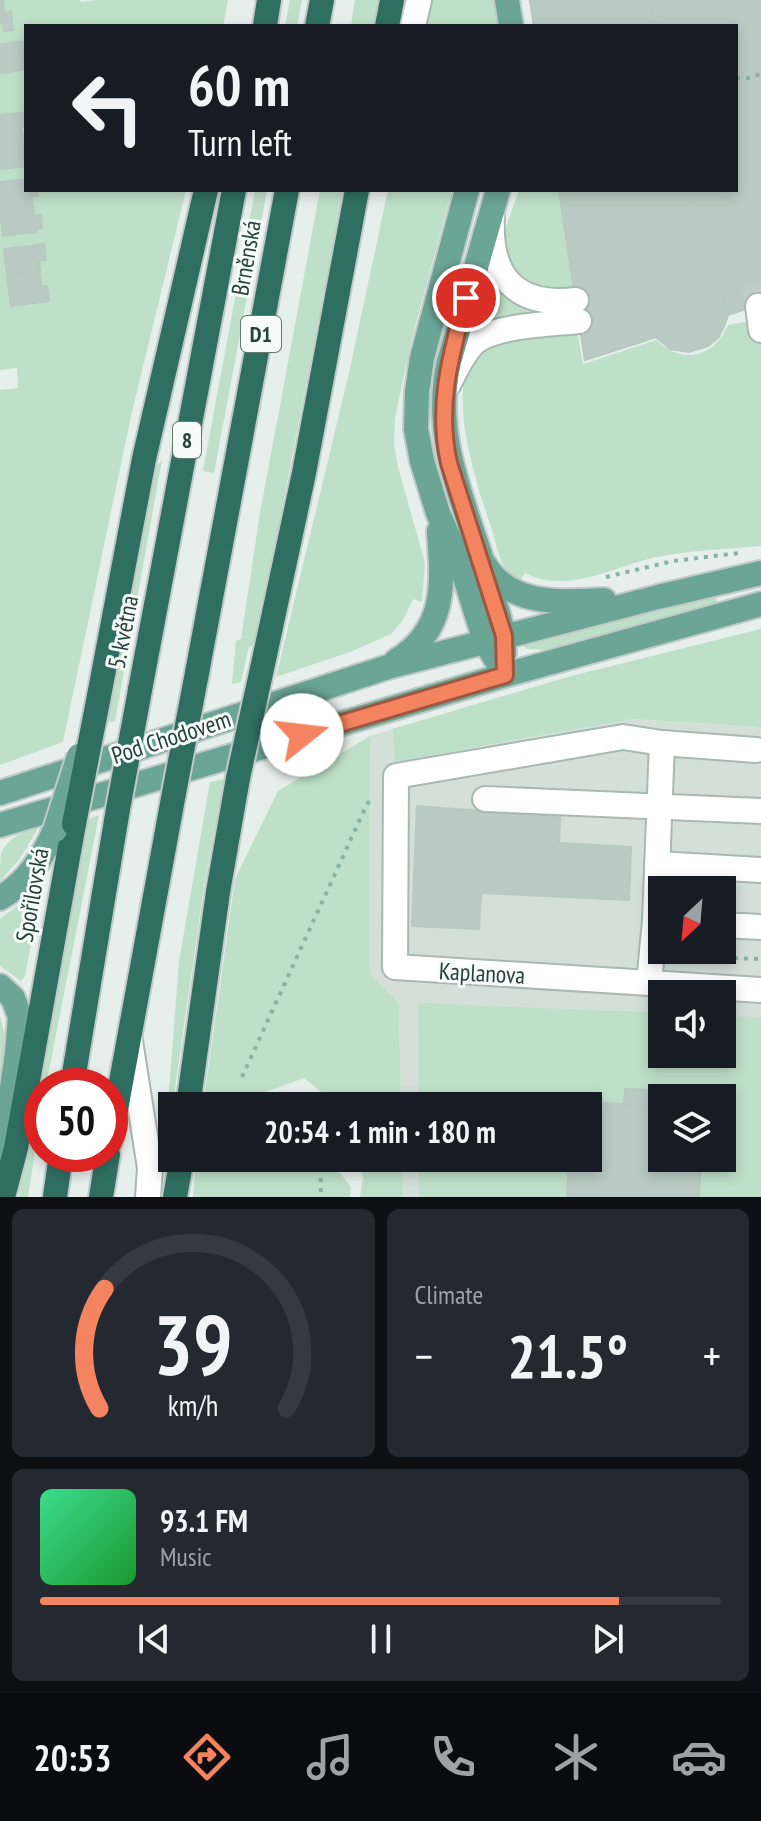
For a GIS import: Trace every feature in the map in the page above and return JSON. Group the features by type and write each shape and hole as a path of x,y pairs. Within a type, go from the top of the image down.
{"highway":[{"path":"317,24 322,0"},
{"path":"387,24 392,0"},
{"name":"Spořilovská","path":"3,1197 16,1148 64,827 99,696 144,459 206,192"},
{"name":"5. května","path":"75,1068 118,809 234,192"},
{"name":"Brněnská","path":"129,1034 287,192"},
{"path":"190,1092 218,892 238,778 304,473 357,195"},
{"path":"123,1068 129,1034"},
{"path":"55,1197 58,1172"},
{"path":"101,1197 105,1172"},
{"path":"178,1197 181,1172"}],"main road":[{"path":"466,192 422,358 416,429 438,513 495,639"},
{"path":"495,201 456,336 443,394 447,452 480,554 495,639 505,675"},
{"path":"388,667 421,641 439,603 443,577 438,513"},
{"path":"480,554 496,579 534,600 658,597"},
{"name":"Pod Chodovem","path":"0,793 388,667 761,573"},
{"name":"Pod Chodovem","path":"0,822 761,604"},
{"path":"0,822 13,797 28,783"},
{"path":"0,898 14,890 33,870 64,827"},
{"path":"3,1197 4,1145 20,1017 4,989"}],"street":[{"path":"413,24 419,0"},
{"path":"443,394 460,362 481,339 578,310 527,296 512,286 502,273 491,228 495,201"},
{"path":"396,776 623,737 756,750"},
{"path":"657,876 662,743"},
{"name":"Kaplanova","path":"396,776 395,967 648,983"},
{"path":"485,799 761,811"},
{"path":"657,864 761,870"},
{"path":"736,926 761,927"},
{"name":"Kaplanova","path":"736,988 761,990"},
{"path":"129,1034 150,1168 148,1197"}],"path":[{"path":"738,78 761,74"},
{"path":"604,578 659,564 743,552"},
{"path":"242,1077 367,804 396,776"},
{"path":"736,958 761,959"},
{"path":"320,1172 321,1197"}],"shaded area":[{"path":"633,719 761,727 761,1197 403,1197 402,1172 602,1172 602,1092 401,1092 399,1003 369,974 370,736 392,729 395,762"}],"green space":[{"path":"3,0 228,0 223,24 24,24 24,41 0,44 0,23 3,23 4,30 13,30 11,13 4,13"},
{"path":"290,0 302,0 297,24 285,24"},
{"path":"355,0 378,0 374,24 351,24"},
{"path":"428,0 499,0 503,24 423,24"},
{"path":"24,56 24,112 0,115 0,73"},
{"path":"21,127 24,127 24,156"},
{"path":"24,166 24,179 0,182 0,169"},
{"path":"37,192 186,192 131,416 63,742 0,765 0,390 18,388 17,368 0,370 0,211 3,236 35,232 42,228 41,215 34,216 31,197 38,196","holes":["44,244 46,260 39,261 41,286 49,301 11,306 4,249"]},
{"path":"255,192 267,192 214,473 203,471"},
{"path":"320,192 344,192 267,585 241,682 232,684 236,641 241,639 260,513"},
{"path":"388,192 451,192 411,342 395,418 394,443 398,467 425,563 422,602 413,599 403,620 391,634 350,652 276,677 349,373"},
{"path":"518,192 559,192 575,290 540,287 519,276 506,257 504,238"},
{"path":"492,277 551,311 474,330 488,280"},
{"path":"744,322 761,330 761,546 662,556 576,580 542,579 525,573 519,582 507,573 472,465 463,414 467,370 476,354 509,339 577,331 583,364 656,340 676,353 696,354 714,345 728,325"},
{"path":"162,460 115,721 103,723 154,469"},
{"path":"716,597 717,602 548,650 527,649 522,645"},
{"path":"761,629 761,727 633,719 395,762 392,729 571,676"},
{"path":"370,736 369,973 399,1003 401,1092 322,1092 304,1078 265,1092 205,1092 235,879 278,791"},
{"path":"224,779 204,887 174,1092 169,1092 179,961 210,782"},
{"path":"99,815 50,1068 40,1068 86,820"},
{"path":"39,827 19,860 0,881 3,849 17,836"},
{"path":"44,879 25,976 21,981 0,966 0,919"},
{"path":"418,1003 648,1012 648,1068 736,1068 736,1016 761,1017 761,1197 699,1197 700,1172 736,1172 736,1084 648,1084 648,1103 625,1089 624,1104 602,1103 602,1092 419,1092"},
{"path":"0,1016 7,1044 0,1112"},
{"path":"24,1161 24,1172 32,1172 28,1197 19,1197"},
{"path":"195,1172 339,1172 351,1187 350,1197 193,1197"},
{"path":"361,1172 402,1172 403,1197 360,1197"},
{"path":"419,1172 568,1172 567,1197 419,1197"}],"building":[{"path":"0,0 3,0 4,13 11,12 13,30 4,31 3,23 0,23"},
{"path":"530,0 761,0 761,304 728,315 723,329 713,341 700,348 685,350 671,347 656,337 585,360 559,192 738,192 738,24 534,24"},
{"path":"530,0 651,0 656,24 534,24"},
{"path":"24,41 24,70 0,73 0,44"},
{"path":"24,112 24,127 21,127 23,139 0,142 0,115"},
{"path":"23,139 24,166 0,169 0,142"},
{"path":"24,179 24,192 37,192 38,196 31,197 33,206 0,208 0,182"},
{"path":"559,192 688,192 728,315 719,337 708,346 689,352 670,349 656,337 585,360"},
{"path":"33,206 34,216 41,215 42,228 36,229 36,232 3,236 0,208"},
{"path":"44,244 46,260 39,261 40,272 7,275 4,249"},
{"path":"40,272 41,286 47,286 49,301 11,306 7,275"},
{"path":"417,806 560,817 559,843 631,847 629,900 481,893 479,929 412,926"},
{"path":"625,1089 648,1090 648,1107 624,1106"},
{"path":"602,1103 648,1105 648,1172 700,1172 699,1197 567,1197 568,1172 602,1172"}],"tunnel":[{"path":"758,306 753,279 761,276"}],"route":[{"path":"302,735 505,675 504,636 449,463 445,441 444,384 466,298"}]}
